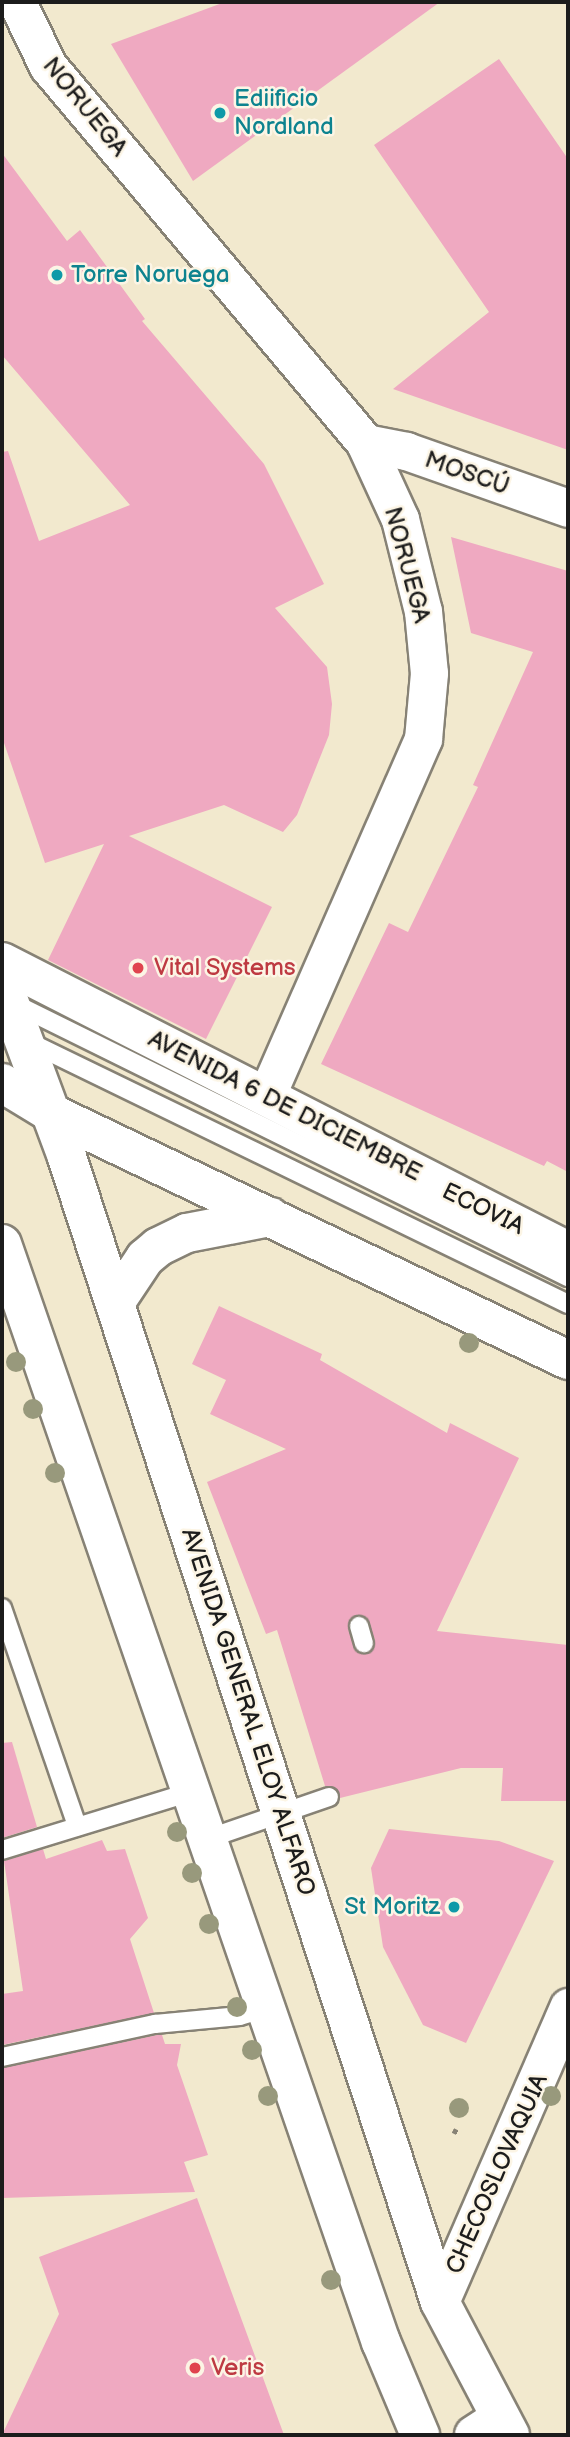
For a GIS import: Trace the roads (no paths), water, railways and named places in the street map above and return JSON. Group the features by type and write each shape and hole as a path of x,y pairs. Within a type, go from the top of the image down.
{"main road":[{"name":"AVENIDA 6 DE DICIEMBRE","path":"2,961 568,1251"},
{"name":"AVENIDA GENERAL ELOY ALFARO","path":"6,1008 53,1114 440,2302 495,2430"},
{"path":"2,1083 53,1114 568,1360"},
{"path":"115,1304 145,1258 158,1247 187,1233 270,1217"},
{"path":"2,1244 381,2342 420,2435"}],"street":[{"name":"NORUEGA","path":"17,2 48,66 365,443 400,519 423,611 429,673 423,738 266,1096"},
{"name":"MOSCÚ","path":"365,443 406,451 568,508"},
{"name":"CHECOSLOVAQUIA","path":"440,2302 568,2007"}],"lane":[{"name":"ECOVIA","path":"6,1008 568,1277"},
{"name":"ECOVIA","path":"6,1008 568,1304"},
{"path":"2,1608 76,1826"},
{"path":"2,1850 191,1792"},
{"path":"207,1839 329,1797"},
{"path":"2,2057 155,2024 240,2017 266,2008"}],"place":[{"name":"Ediificio Nordland","path":"220,113"},
{"name":"Torre Noruega","path":"57,275"},
{"name":"Vital Systems","path":"138,968"},
{"name":"St Moritz","path":"454,1907"},
{"name":"Veris","path":"195,2368"}]}
